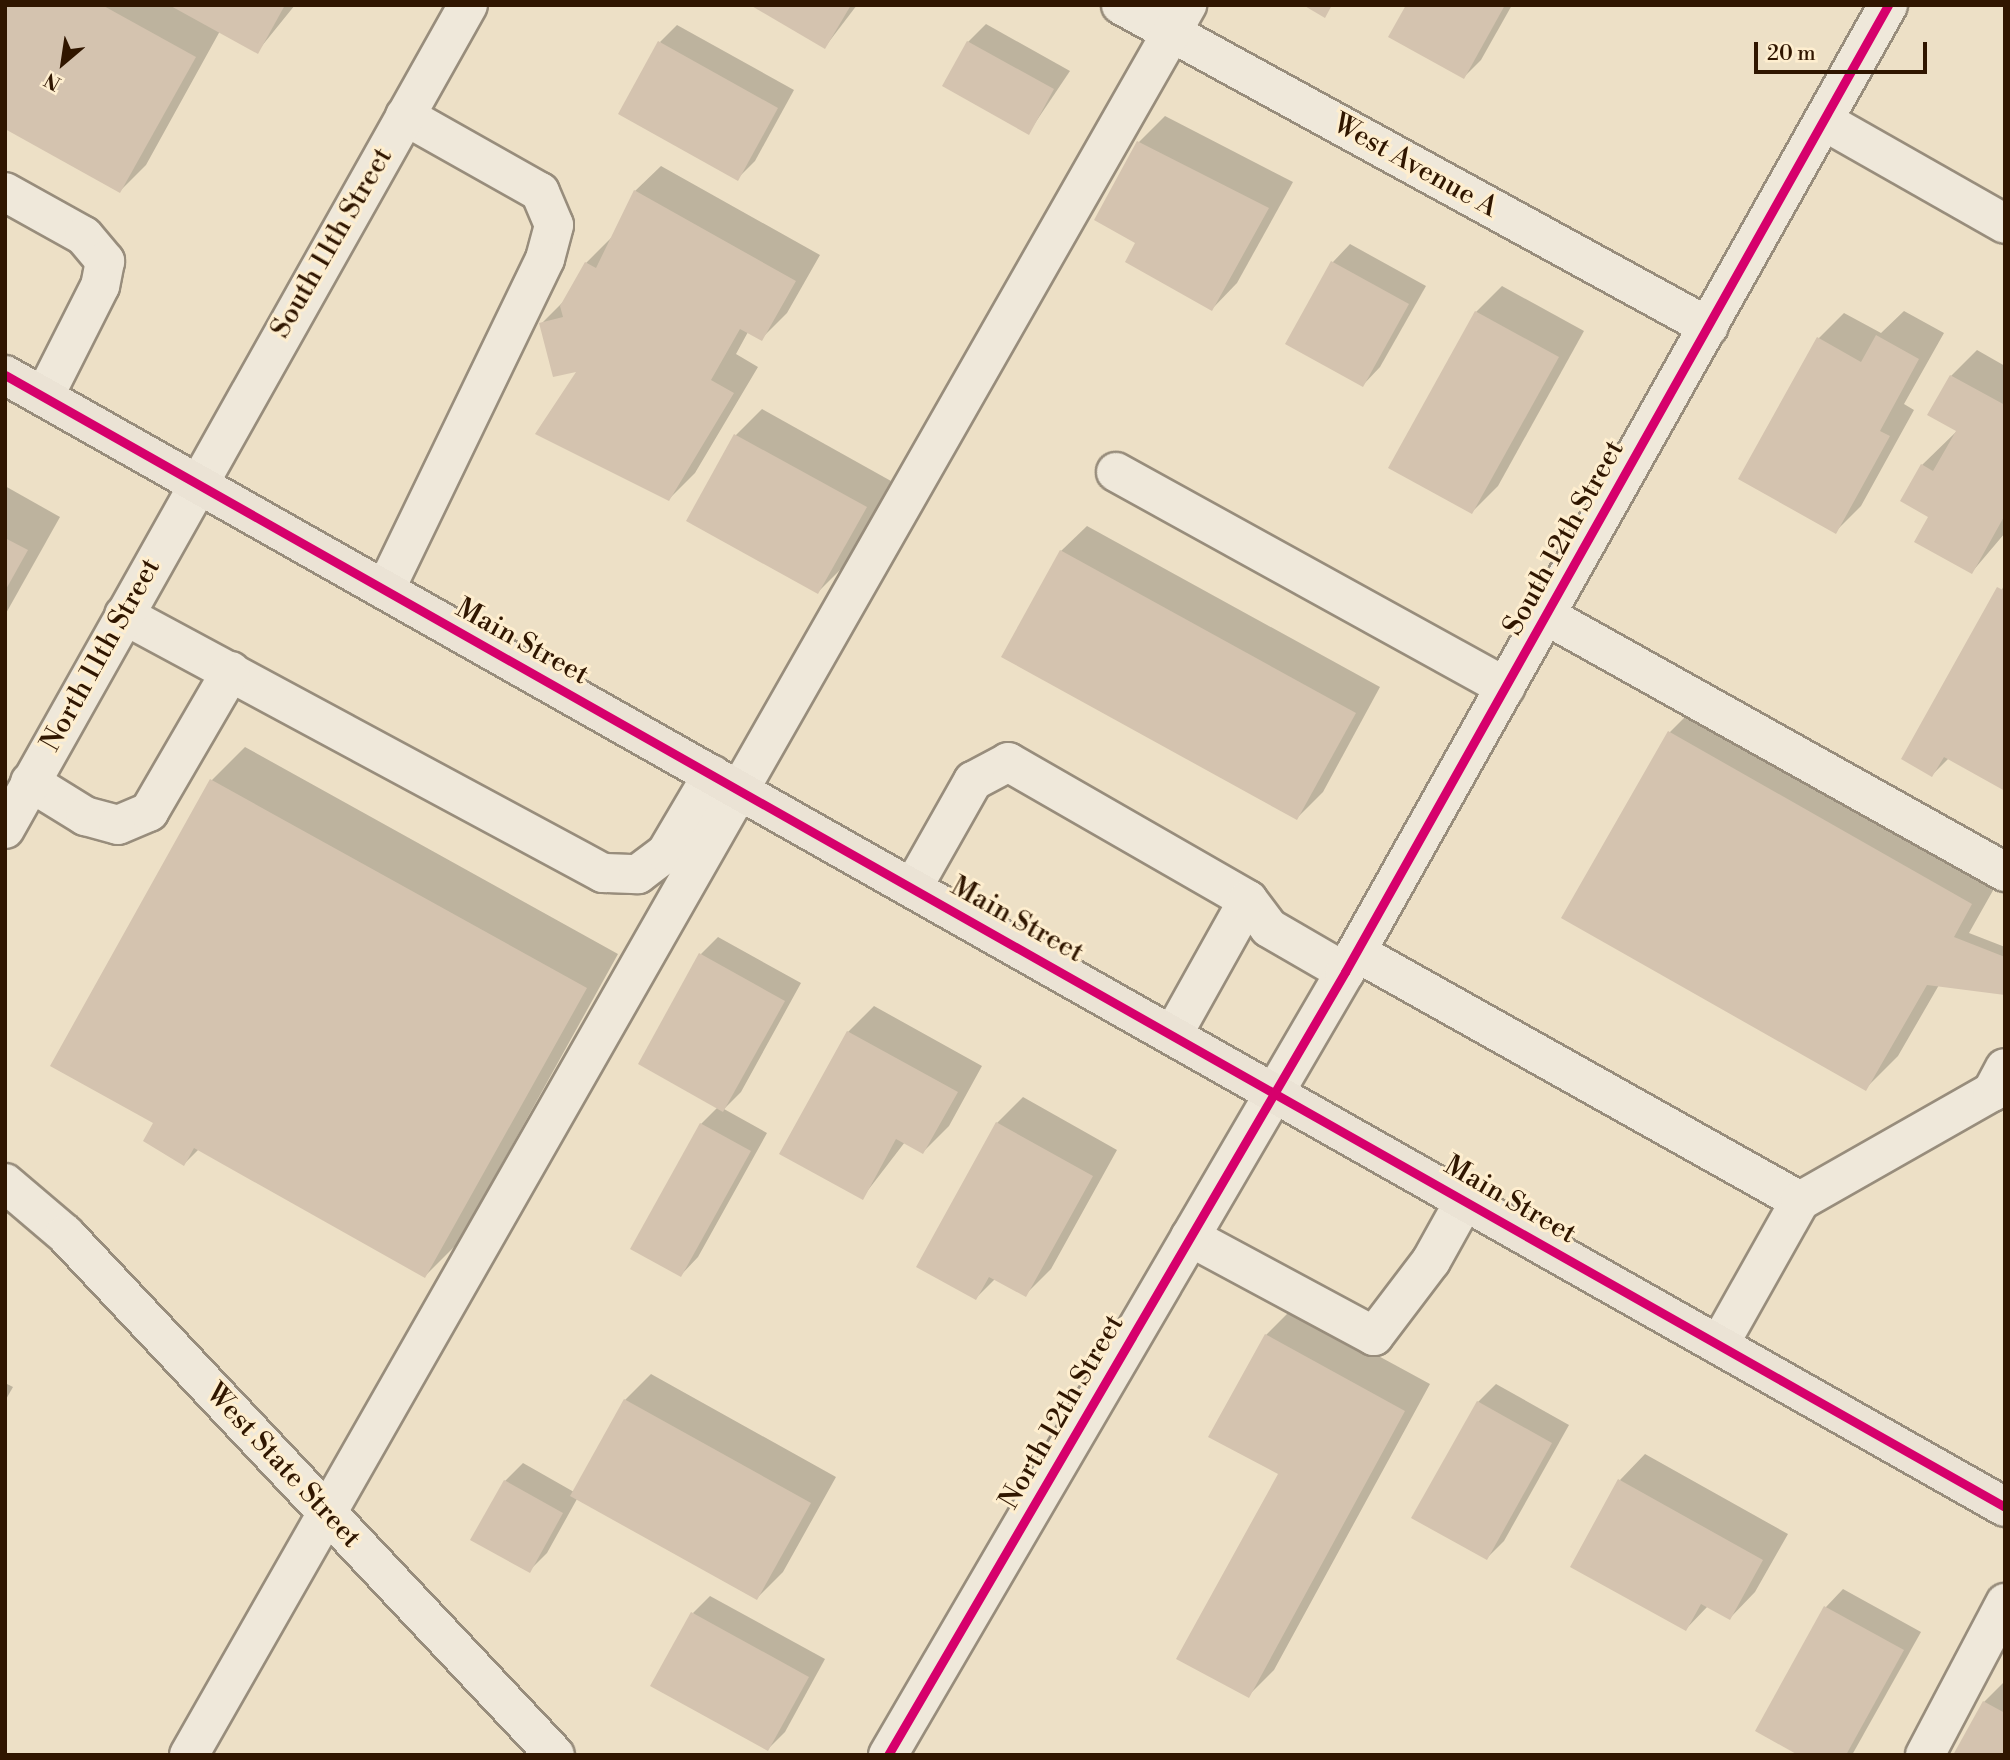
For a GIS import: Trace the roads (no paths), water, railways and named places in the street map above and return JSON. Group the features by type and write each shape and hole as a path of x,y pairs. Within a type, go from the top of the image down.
{"main road":[{"name":"Main Street","path":"5,374 1275,1091 2005,1507"}],"street":[{"name":"South 11th Street","path":"198,481 468,5"},
{"name":"West Avenue A","path":"1121,5 1179,19 1709,327"},
{"name":"South 12th Street","path":"1275,1091 1547,616 1888,5"},
{"path":"189,1755 327,1514 727,783 1179,19"},
{"path":"385,590 545,259 554,225 540,192 405,116"},
{"path":"1824,121 2005,224"},
{"path":"5,192 84,236 105,261 100,286 44,397"},
{"path":"1116,472 1506,687"},
{"name":"North 11th Street","path":"5,829 198,481"},
{"path":"124,615 603,873 638,874 666,853 727,783"},
{"path":"1547,616 2005,872"},
{"path":"30,782 85,816 118,825 149,812 231,671"},
{"path":"913,887 973,781 1008,762 1248,900 1269,928 1350,962 1800,1201"},
{"path":"1173,1034 1248,900"},
{"path":"1719,1345 1800,1201 1998,1080"},
{"name":"North 12th Street","path":"888,1755 1275,1091"},
{"name":"West State Street","path":"5,1183 65,1234 555,1755"},
{"path":"1191,1237 1374,1336 1431,1261 1465,1200"},
{"path":"1925,1755 2005,1603"}]}
